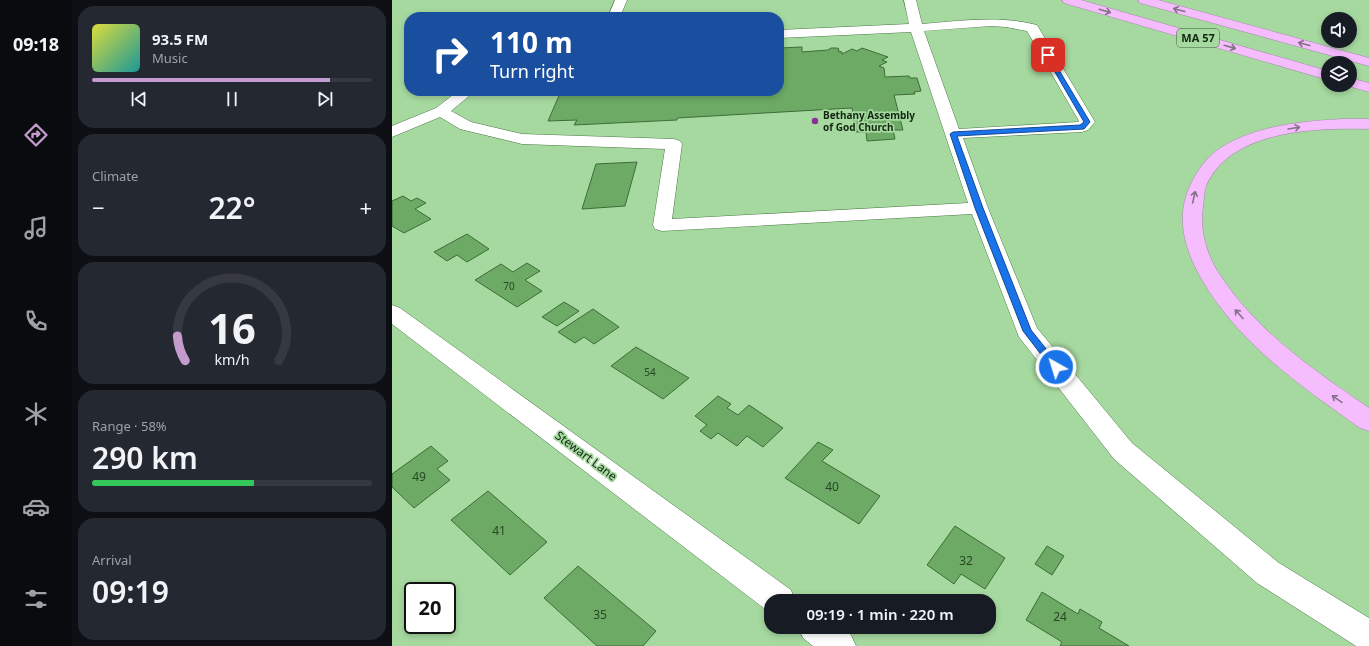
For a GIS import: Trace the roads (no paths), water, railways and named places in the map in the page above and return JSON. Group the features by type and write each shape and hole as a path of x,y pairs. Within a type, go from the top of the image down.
{"highway":[{"name":"MA 57","path":"1068,0 1321,74"},
{"name":"MA 57","path":"1144,0 1369,62"},
{"path":"1357,84 1369,88"},
{"path":"1369,124 1300,126 1268,133 1238,145 1217,158 1202,176 1194,196 1192,215 1195,240 1202,261 1214,283 1228,302 1247,323 1289,362 1369,421"}],"street":[{"path":"616,12 622,0"},
{"path":"910,0 914,10 916,28 979,208 1027,331 1123,451 1268,573 1369,636"},
{"path":"784,34 916,28 1005,22 1022,24 1032,28 1087,122 1082,127 953,134"},
{"path":"392,132 441,111 461,96"},
{"path":"441,111 466,126 522,139 674,144 662,226 979,208"},
{"name":"Stewart Lane","path":"392,313 771,594"},
{"path":"824,634 840,646"}],"place":[{"name":"Bethany Assembly of God Church","path":"815,121"}]}
